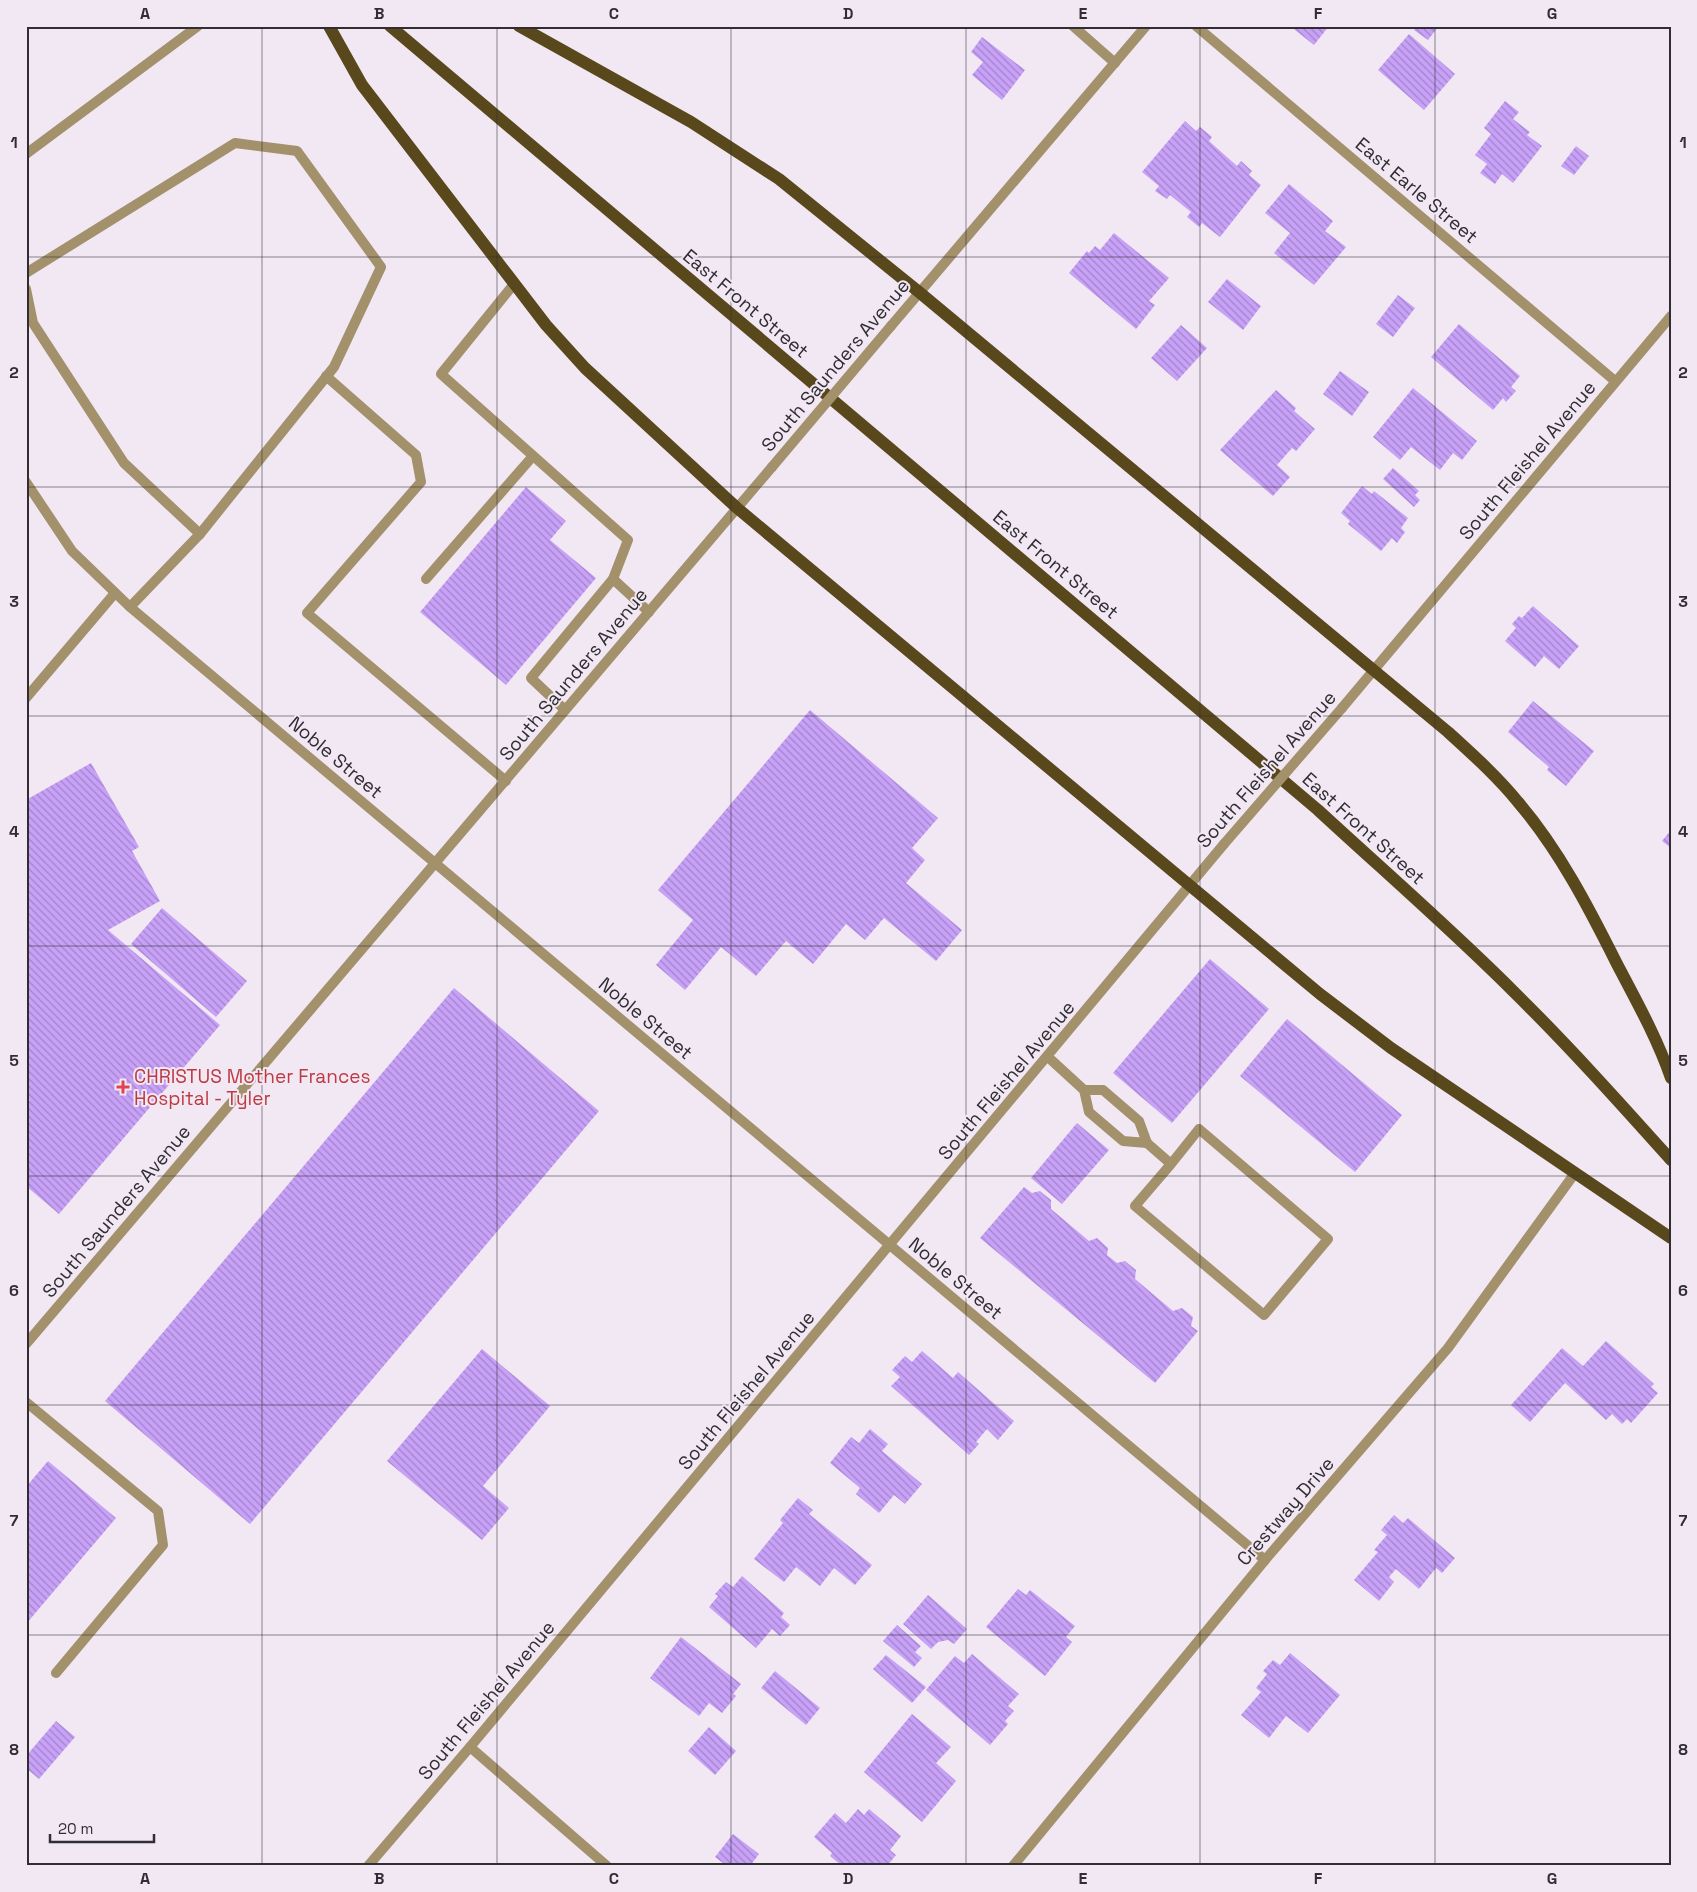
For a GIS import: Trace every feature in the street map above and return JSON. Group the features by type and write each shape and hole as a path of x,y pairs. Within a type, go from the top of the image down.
{"main road":[{"path":"329,26 362,85 546,325 585,368 737,508 1189,887 1320,994 1391,1048 1671,1238"},
{"name":"East Front Street","path":"390,26 1325,817 1513,991 1601,1081 1671,1160"},
{"path":"519,26 730,146 779,179 919,292 1448,732 1519,802 1552,848 1588,908 1660,1045 1671,1078"}],"street":[{"path":"26,154 198,26"},
{"path":"1073,26 1115,63"},
{"name":"South Saunders Avenue","path":"26,1344 1146,26"},
{"name":"East Earle Street","path":"1196,26 1615,381"},
{"path":"26,273 235,143 297,151 381,267 334,367 200,534 130,607"},
{"path":"514,284 441,374 628,540 612,579 531,678 566,710"},
{"path":"26,289 33,323 124,462 200,534"},
{"name":"South Fleishel Avenue","path":"368,1866 470,1747 1048,1057 1224,844 1342,708 1671,316"},
{"path":"326,376 416,455 421,482 306,614 506,781"},
{"path":"426,580 533,456"},
{"name":"Noble Street","path":"26,482 72,551 130,607 1265,1560"},
{"path":"612,579 649,612"},
{"path":"26,698 115,593"},
{"path":"1048,1057 1084,1090 1089,1112 1123,1141 1147,1143"},
{"path":"1084,1090 1103,1090 1140,1121 1147,1143 1171,1164"},
{"path":"1199,1129 1328,1239 1264,1315 1136,1206 1171,1164 1199,1129"},
{"name":"Crestway Drive","path":"1013,1866 1265,1560 1448,1348 1575,1173"},
{"path":"26,1402 158,1511 163,1545 56,1673"},
{"path":"470,1747 607,1866"}],"building":[{"path":"1290,26 1329,26 1314,45"},
{"path":"1417,26 1438,27 1428,40 1414,30"},
{"path":"1409,34 1455,74 1424,110 1378,70"},
{"path":"982,37 1025,70 1002,100 972,75 983,62 971,52"},
{"path":"1505,101 1519,112 1513,119 1530,132 1527,135 1542,146 1513,183 1502,174 1495,184 1480,173 1487,164 1475,155 1491,134 1484,128"},
{"path":"1185,121 1196,131 1200,127 1212,137 1209,141 1237,166 1241,161 1252,171 1249,175 1261,185 1220,237 1202,223 1199,227 1187,217 1191,212 1170,195 1167,199 1155,191 1159,186 1142,172"},
{"path":"1576,146 1589,156 1574,175 1561,166"},
{"path":"1289,184 1333,221 1325,231 1346,247 1314,285 1274,253 1290,233 1265,213"},
{"path":"1114,233 1169,278 1149,301 1155,305 1136,329 1069,273 1087,251 1089,253 1095,246 1100,250"},
{"path":"1227,279 1261,306 1243,330 1208,302"},
{"path":"1398,295 1415,308 1393,337 1376,324"},
{"path":"1459,324 1520,376 1511,387 1516,391 1506,402 1503,398 1493,410 1431,357"},
{"path":"1181,325 1207,348 1177,381 1151,358"},
{"path":"1340,371 1369,392 1352,416 1323,394"},
{"path":"1413,388 1477,441 1462,460 1453,453 1440,470 1411,447 1400,460 1373,437"},
{"path":"1276,390 1296,408 1294,411 1315,429 1296,451 1292,448 1277,465 1290,477 1273,496 1220,450"},
{"path":"1393,468 1419,491 1415,495 1420,500 1414,507 1383,479"},
{"path":"1362,486 1372,494 1374,491 1408,518 1401,528 1405,532 1397,543 1392,538 1381,551 1348,524 1350,521 1341,513"},
{"path":"526,487 566,521 550,540 596,578 506,685 420,612"},
{"path":"1533,606 1579,646 1559,669 1544,656 1535,667 1505,641 1516,628 1512,624 1519,616 1522,618"},
{"path":"1533,701 1594,751 1566,786 1547,770 1549,767 1508,732"},
{"path":"810,710 938,818 912,848 925,860 906,883 962,930 936,961 884,918 865,940 846,924 813,964 786,941 756,976 721,947 685,990 656,965 693,920 658,890"},
{"path":"91,763 139,847 132,851 160,901 108,930 220,1025 59,1214 26,1186 26,1104 30,1100 26,1097 26,800"},
{"path":"1671,830 1671,848 1662,841"},
{"path":"162,908 247,981 216,1017 131,944"},
{"path":"1210,959 1269,1009 1172,1123 1113,1073"},
{"path":"454,988 599,1111 250,1524 105,1401"},
{"path":"1287,1019 1402,1115 1355,1172 1240,1076"},
{"path":"1077,1123 1109,1150 1062,1204 1031,1178"},
{"path":"1024,1187 1032,1193 1040,1191 1051,1200 1051,1209 1089,1241 1097,1238 1108,1248 1107,1255 1117,1263 1125,1261 1136,1270 1135,1279 1173,1311 1182,1308 1193,1317 1191,1326 1198,1331 1155,1383 980,1238"},
{"path":"1606,1341 1654,1384 1651,1387 1658,1393 1631,1423 1627,1419 1622,1424 1612,1414 1606,1420 1565,1383 1530,1422 1511,1405 1562,1348 1583,1366"},
{"path":"482,1349 550,1406 483,1486 509,1508 482,1540 387,1461"},
{"path":"922,1351 953,1378 958,1372 1014,1421 998,1440 987,1429 976,1442 979,1444 969,1455 891,1386 900,1377 892,1370 905,1356 912,1362"},
{"path":"870,1429 888,1444 882,1451 922,1484 905,1504 894,1495 879,1513 856,1494 860,1488 830,1463 851,1437 859,1443"},
{"path":"48,1461 116,1518 26,1624 26,1487"},
{"path":"798,1498 813,1510 809,1514 872,1565 855,1585 834,1568 820,1586 796,1567 784,1582 754,1559 783,1523 780,1520"},
{"path":"1394,1515 1403,1523 1408,1518 1455,1558 1442,1573 1436,1568 1419,1589 1396,1569 1389,1577 1394,1582 1379,1601 1354,1580 1378,1552 1374,1550 1387,1535 1381,1530"},
{"path":"742,1576 784,1613 781,1617 790,1625 780,1636 772,1629 756,1648 709,1607 718,1596 715,1594 726,1582 733,1587"},
{"path":"1018,1589 1026,1595 1030,1590 1075,1626 1066,1637 1072,1642 1045,1676 986,1627"},
{"path":"928,1595 967,1629 954,1644 948,1640 938,1642 931,1649 903,1624"},
{"path":"897,1625 921,1646 915,1652 922,1658 914,1667 883,1641"},
{"path":"681,1637 741,1684 733,1694 736,1696 722,1713 709,1703 699,1716 650,1678"},
{"path":"1290,1653 1340,1695 1308,1733 1286,1716 1269,1738 1241,1715 1261,1692 1256,1688 1267,1674 1263,1671 1273,1660 1280,1665"},
{"path":"972,1654 1019,1694 1008,1706 1014,1711 1005,1721 1008,1724 990,1745 926,1690 955,1656 964,1663"},
{"path":"886,1655 926,1687 912,1703 873,1669"},
{"path":"775,1671 820,1708 806,1725 761,1688"},
{"path":"912,1714 951,1747 936,1763 956,1781 922,1822 864,1772"},
{"path":"56,1721 75,1737 39,1779 26,1768 26,1756"},
{"path":"709,1727 736,1751 715,1775 688,1751"},
{"path":"858,1809 864,1815 869,1809 901,1836 890,1850 896,1855 887,1866 842,1866 830,1856 832,1853 814,1837 835,1813 846,1823"},
{"path":"733,1834 759,1854 750,1866 727,1866 715,1857"}],"place":[{"name":"CHRISTUS Mother Frances Hospital - Tyler","path":"123,1087"}]}
